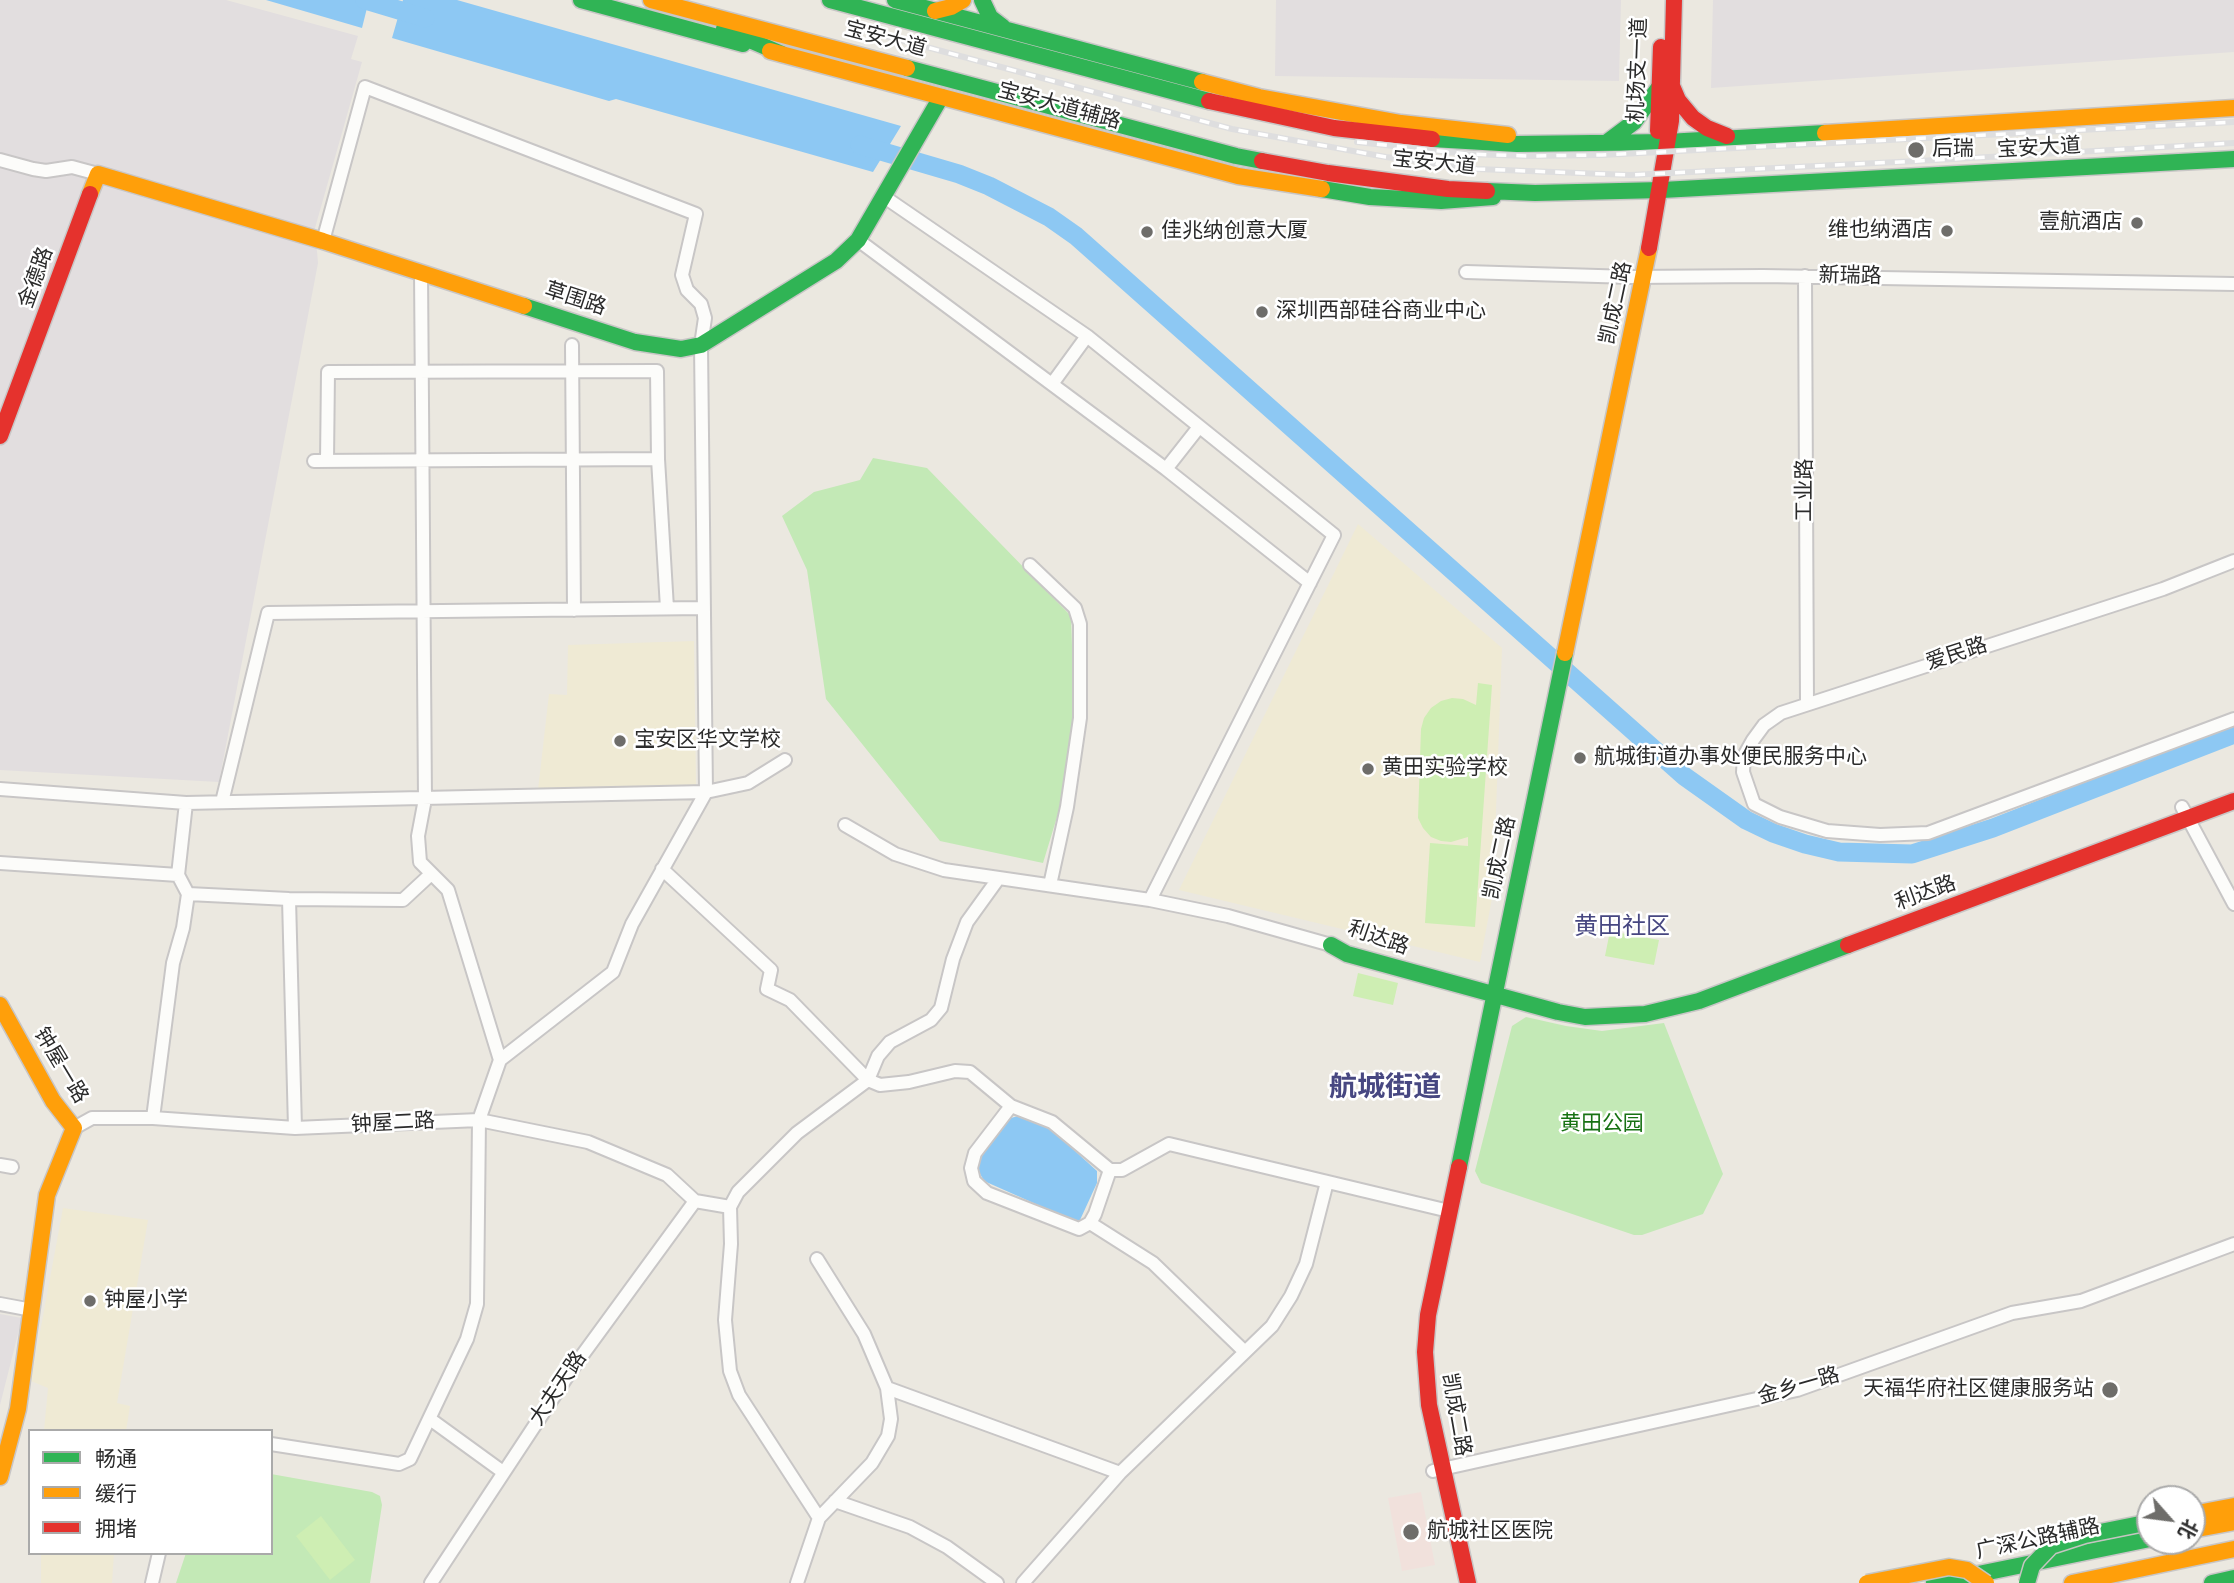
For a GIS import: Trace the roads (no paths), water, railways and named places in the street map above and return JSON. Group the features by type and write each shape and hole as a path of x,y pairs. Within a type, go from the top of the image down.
{"main road":[{"name":"宝安大道辅路","path":"580,0 1238,176 1370,197 1441,201 1535,193"},
{"name":"宝安大道","path":"830,0 1149,87 1302,122 1438,140 1517,144 1663,142 2234,108"},
{"path":"895,0 1211,86 1313,108 1434,128 1604,143 1634,122 1666,86 1693,118 1715,132 1735,138"},
{"path":"936,11 963,0"},
{"path":"982,0 990,17 1009,31"},
{"name":"机场支一道","path":"1662,0 1666,86"},
{"name":"机场支一道","path":"1663,142 1674,0"},
{"path":"658,2 782,54"},
{"name":"宝安大道","path":"658,2 1236,156 1328,173 1448,189 1535,193 1654,190 2234,159"},
{"name":"草围路","path":"98,174 323,241 635,342 681,349 701,345 836,261 858,240 941,97"},
{"name":"凯成二路","path":"1468,1583 1418,1402 1415,1352 1422,1291 1444,1210 1663,142"},
{"name":"金德路","path":"0,436 98,174"},
{"name":"利达路","path":"1331,945 1352,944 1558,1012 1585,1017 1632,1016 1672,1009 2185,813 2234,788"},
{"name":"利达路","path":"2185,813 2234,801"},
{"name":"钟屋一路","path":"0,1005 53,1101 74,1128 47,1195 19,1409 0,1477"},
{"name":"凯成二路","path":"1438,1470 1457,1583"},
{"path":"2206,1511 2234,1506"},
{"path":"2206,1527 2234,1522"},
{"path":"2027,1583 2037,1558 2051,1546 2085,1535 2136,1525"},
{"name":"广深公路辅路","path":"1934,1583 2136,1542"},
{"path":"2072,1583 2234,1549"},
{"path":"1867,1583 1950,1567 1967,1570 1986,1583"},
{"path":"2212,1583 2234,1578"}],"street":[{"path":"273,1444 399,1464 410,1458 467,1339 477,1304 479,1120 500,1060 613,972 632,924 706,792 701,345 705,317 701,303 687,290 682,275 696,214 365,87 323,241"},
{"path":"0,160 46,171 72,167 98,174"},
{"path":"883,196 1087,336 1334,535 1150,900"},
{"path":"858,240 1166,469 1310,583"},
{"path":"421,272 425,799 418,836 420,862 448,890 500,1060"},
{"name":"新瑞路","path":"1466,272 1637,277 1805,276 2234,284"},
{"name":"工业路","path":"1805,276 1807,703"},
{"path":"1052,384 1087,336"},
{"path":"572,345 574,610"},
{"path":"658,459 321,461 328,372 657,372 658,459 667,608"},
{"path":"1166,469 1199,427"},
{"name":"爱民路","path":"2234,561 2163,589 1781,713 1764,725 1744,756 1744,772 1754,804 1780,817 1827,831 1880,835 1936,832 2234,719"},
{"path":"1030,565 1075,608 1080,624 1080,718 1067,807 1050,886"},
{"path":"222,802 268,613 704,608"},
{"path":"0,789 186,803 706,792 748,783 785,760"},
{"path":"153,1118 173,963 183,928 188,894 178,875 186,803"},
{"path":"2185,813 2234,904"},
{"path":"845,825 895,854 944,870 1150,900 1228,916 1331,945"},
{"path":"0,863 178,875"},
{"path":"663,869 771,971 767,989 790,1000 868,1080 880,1085 909,1082 955,1071 970,1072 1011,1106 1052,1122 1111,1170 1122,1170 1169,1144 1444,1210"},
{"path":"188,894 289,899 403,900 432,874"},
{"path":"819,1518 739,1395 730,1371 725,1320 731,1244 730,1207 738,1192 797,1133 868,1080 878,1056 890,1042 931,1020 941,1008 953,959 967,922 998,878"},
{"path":"289,899 295,1128"},
{"path":"1011,1106 975,1153 971,1168 974,1181 988,1194 1079,1229 1090,1223 1111,1170"},
{"name":"钟屋二路","path":"74,1128 92,1118 153,1118 295,1128 479,1120 588,1142 667,1175 695,1201"},
{"path":"1023,1583 1120,1473 1272,1326 1291,1296 1306,1264 1326,1182"},
{"path":"695,1201 730,1207"},
{"name":"大夫天路","path":"431,1583 570,1372 695,1201"},
{"path":"1090,1223 1153,1263 1245,1352"},
{"name":"金乡一路","path":"1438,1470 1797,1390 2012,1313 2081,1301 2234,1244"},
{"path":"797,1583 819,1518 872,1463 888,1436 891,1419 887,1388 864,1334 817,1259"},
{"path":"0,1304 32,1310"},
{"path":"887,1388 1120,1473"},
{"path":"430,1419 503,1472"},
{"path":"835,1501 910,1527 947,1547 997,1583"},
{"path":"152,1583 159,1555"}],"water":[{"path":"266,0 369,0 362,28"},
{"path":"403,0 457,0 901,126 873,172 616,99 609,101 392,38"},
{"path":"1018,1116 1051,1129 1097,1171 1097,1183 1080,1220 1074,1221 984,1181 977,1168 979,1159 1011,1118"}],"waterway":[{"path":"365,0 425,18"},
{"path":"860,145 959,174 989,186 1049,217 1076,236 1684,776 1746,820 1773,833 1839,852 1912,854 1993,828 2234,734"}],"railway":[{"path":"852,27 1232,129 1386,157 1477,169 1630,175 2234,143"},
{"path":"1357,142 1467,154 1602,155 2234,122"}],"place":[{"name":"后瑞","path":"1916,150"},
{"name":"壹航酒店","path":"2137,223"},
{"name":"维也纳酒店","path":"1947,231"},
{"name":"佳兆纳创意大厦","path":"1147,232"},
{"name":"深圳西部硅谷商业中心","path":"1262,312"},
{"name":"宝安区华文学校","path":"620,741"},
{"name":"航城街道办事处便民服务中心","path":"1580,758"},
{"name":"黄田实验学校","path":"1368,769"},
{"name":"钟屋小学","path":"90,1301"},
{"name":"天福华府社区健康服务站","path":"2110,1390"},
{"name":"航城社区医院","path":"1411,1532"}],"district":[{"name":"黄田社区","path":"1622,928"},
{"name":"航城街道","path":"1385,1089"}],"park label":[{"name":"黄田公园","path":"1602,1125"}]}
